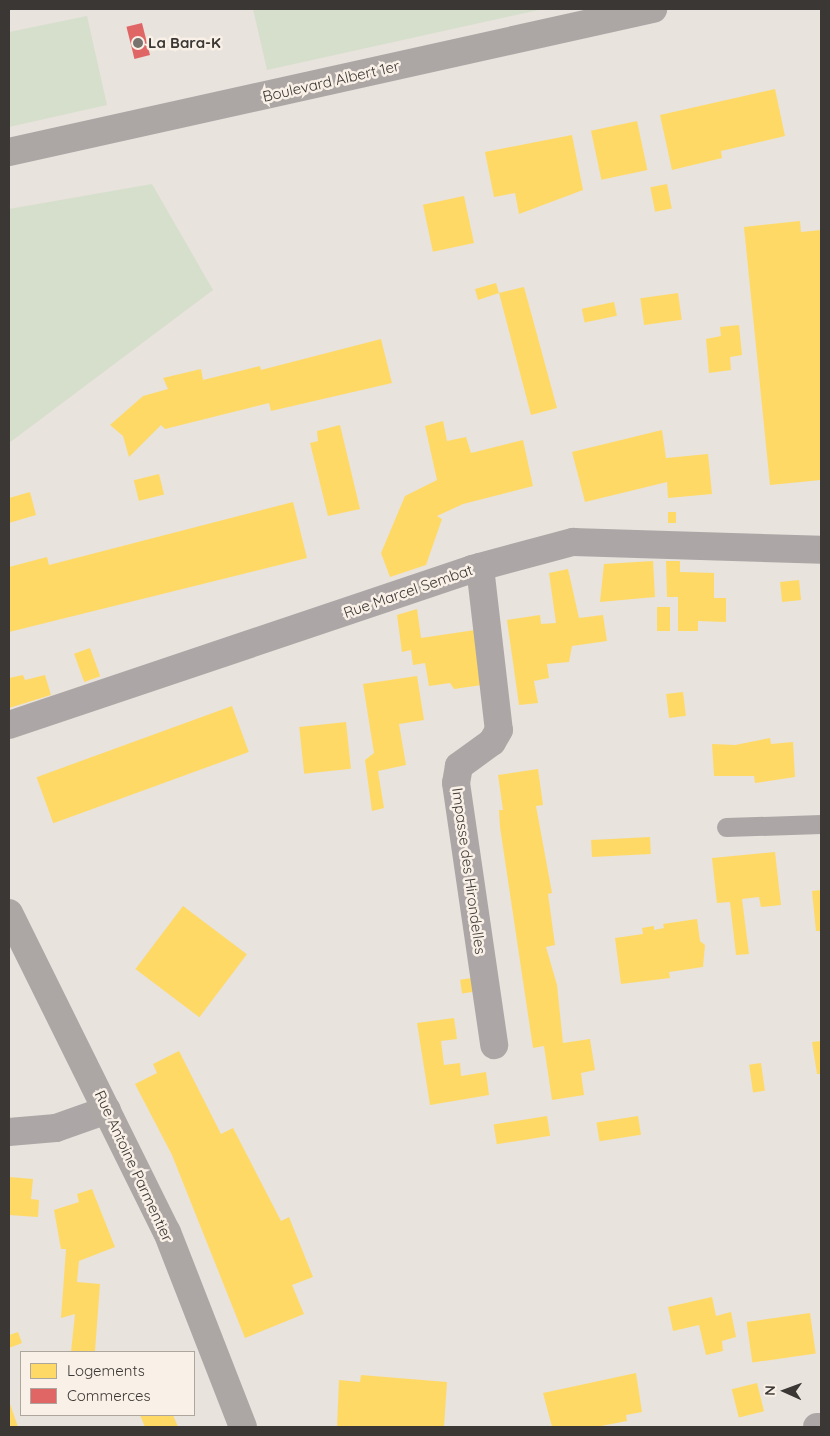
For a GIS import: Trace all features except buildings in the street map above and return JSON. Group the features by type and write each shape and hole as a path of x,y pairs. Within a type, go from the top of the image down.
{"street":[{"name":"Boulevard Albert 1er","path":"9,152 654,9"},
{"name":"Rue Marcel Sembat","path":"9,724 480,567 573,542 821,550"},
{"name":"Impasse des Hirondelles","path":"480,567 499,730 492,742 459,766 456,783 494,1044"},
{"name":"Rue Antoine Parmentier","path":"9,913 167,1232 243,1427"},
{"path":"9,1132 56,1128 107,1110"}],"lane":[{"path":"726,827 821,824"}],"green space":[{"path":"253,9 543,9 267,70"},
{"path":"87,16 107,105 9,127 9,32"},
{"path":"152,184 213,290 9,443 9,209"}],"place":[{"name":"La Bara-K","path":"138,43"}]}
